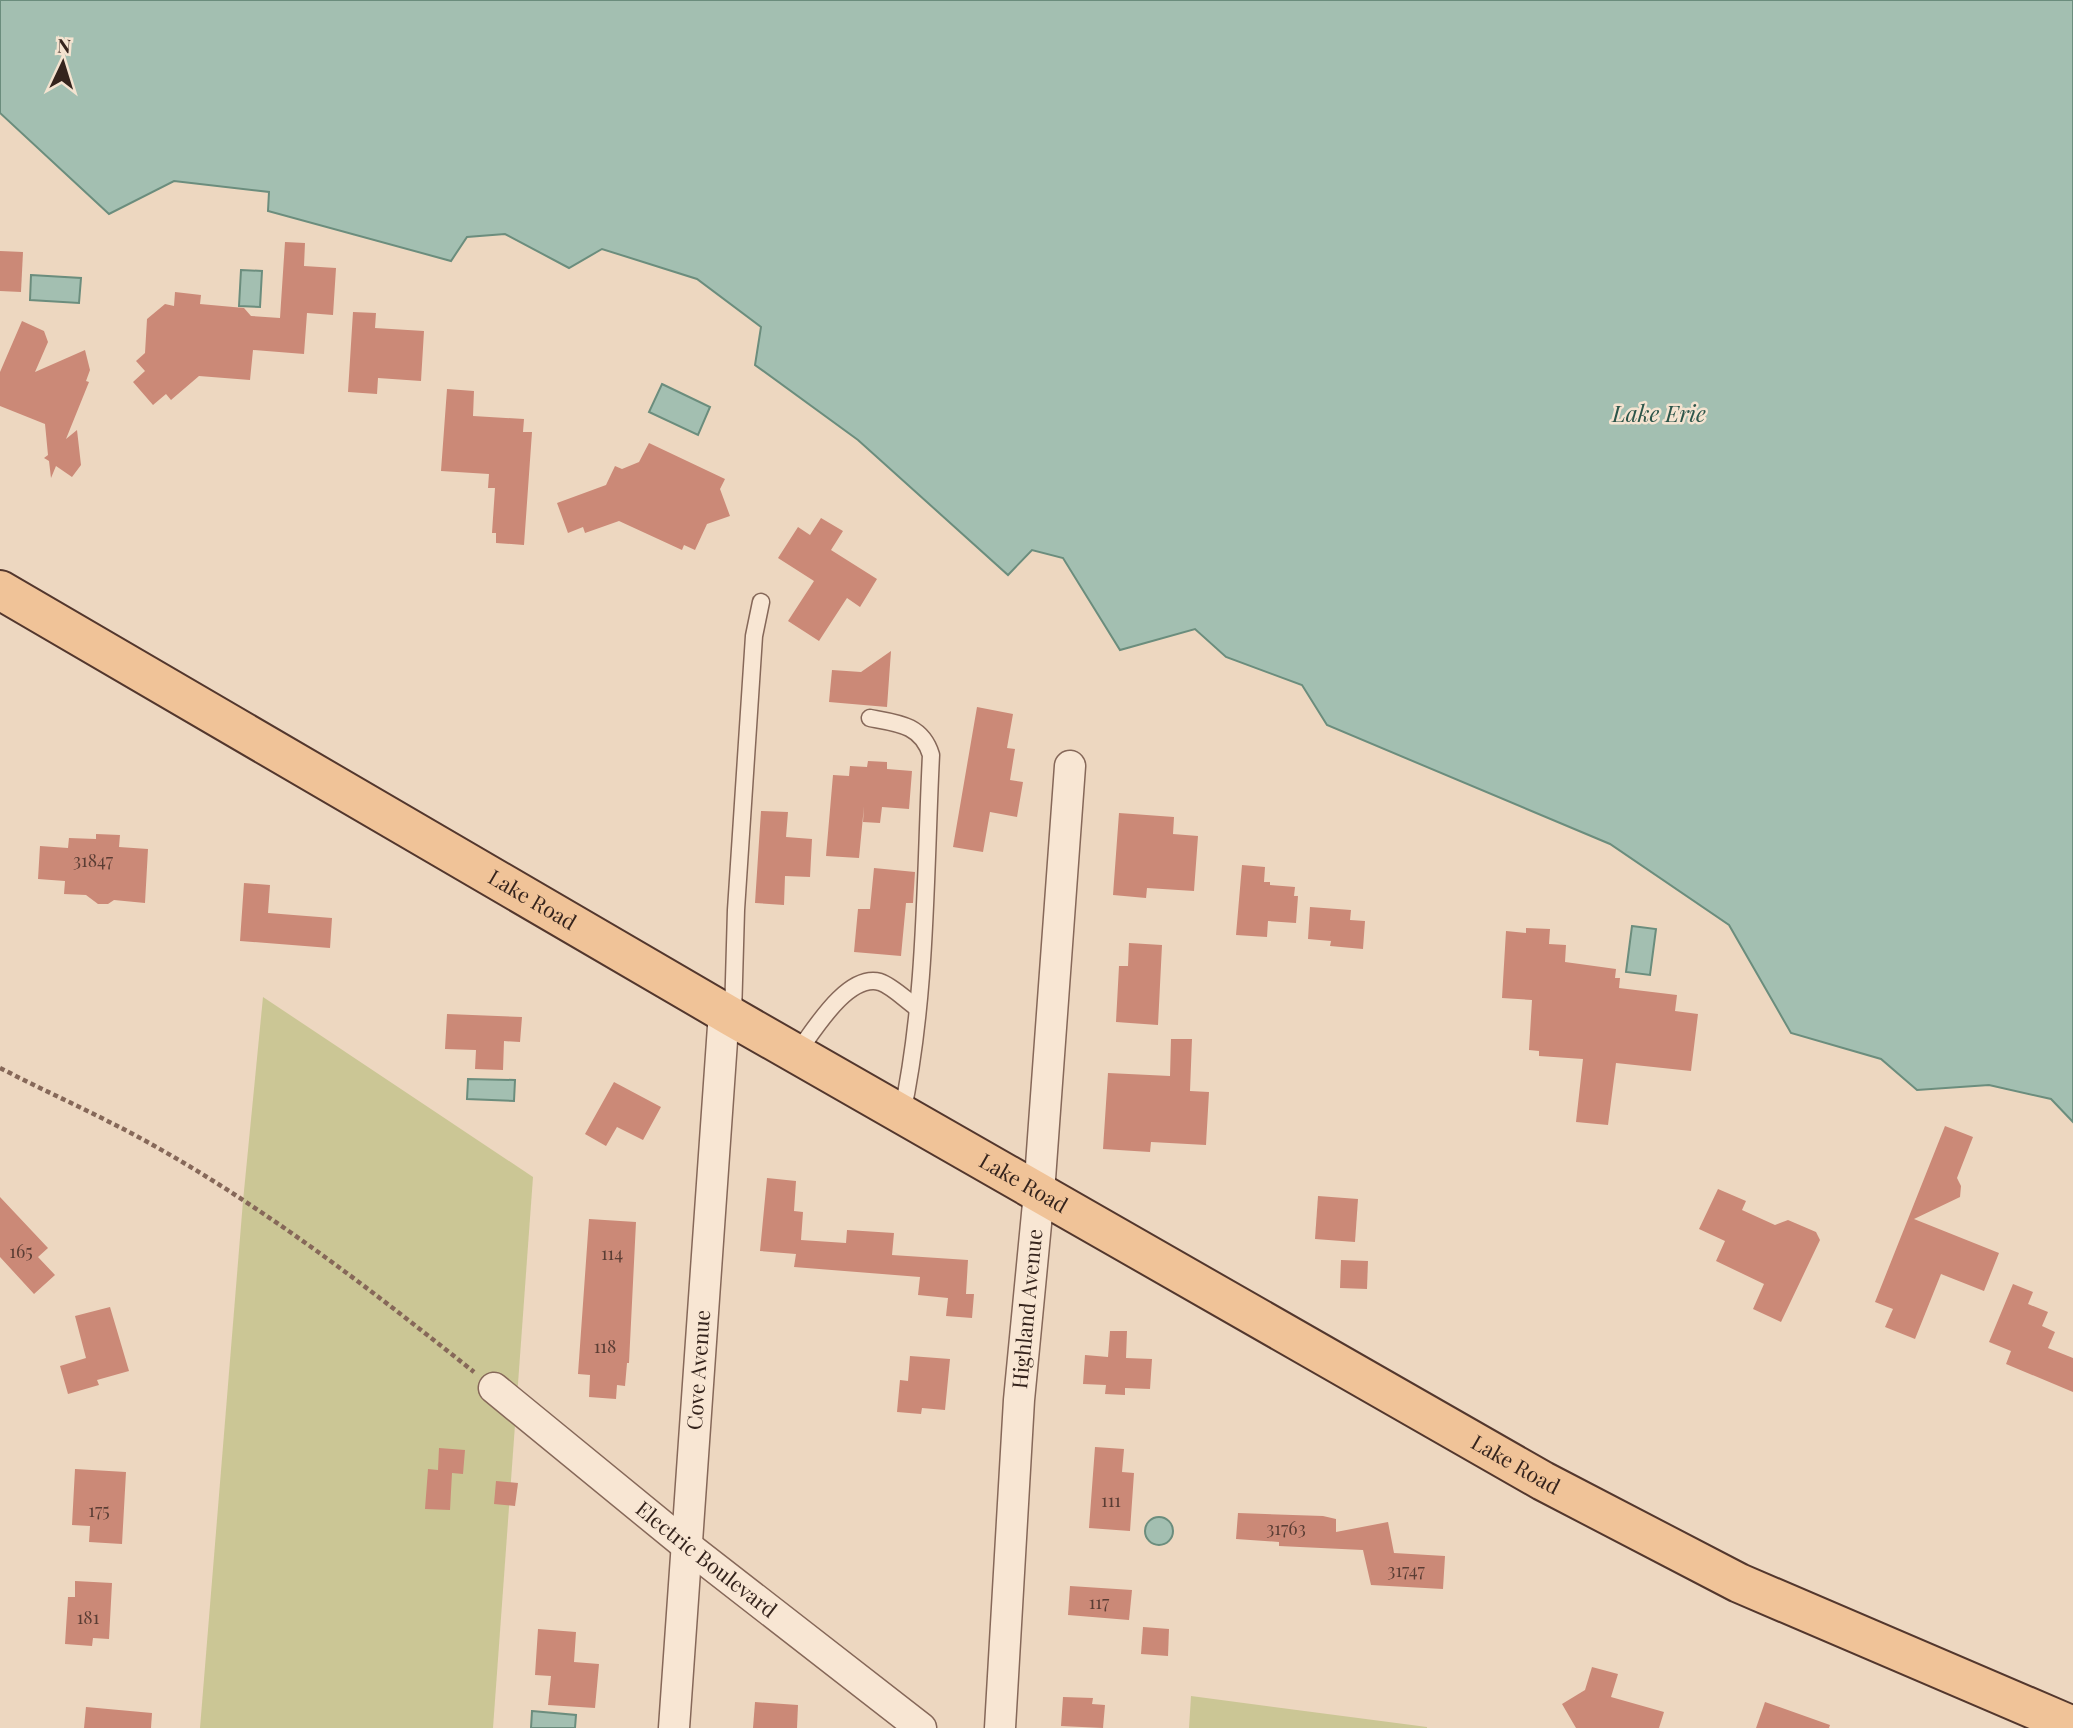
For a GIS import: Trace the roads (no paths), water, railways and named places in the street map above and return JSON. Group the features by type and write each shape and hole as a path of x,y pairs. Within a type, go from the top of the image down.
{"main road":[{"name":"Lake Road","path":"0,590 729,1015 1617,1521 1751,1588 2073,1726"}],"street":[{"name":"Highland Avenue","path":"1000,1728 1018,1404 1039,1193 1070,766"},
{"name":"Cove Avenue","path":"674,1728 729,1015"},
{"name":"Electric Boulevard","path":"494,1388 687,1546 920,1728"}],"lane":[{"path":"729,1015 754,636 761,602"},
{"path":"870,718 907,725 927,740 931,755 916,1007 910,1076 902,1114"},
{"path":"797,1054 839,998 861,983 880,982 916,1007"}],"water":[{"name":"Lake Erie","path":"0,0 2073,0 2073,1122 2051,1099 1989,1085 1917,1090 1881,1059 1791,1033 1729,925 1610,844 1327,725 1302,685 1226,657 1195,629 1120,650 1063,558 1032,550 1008,575 858,440 755,365 761,327 697,279 602,249 569,268 505,234 467,237 451,261 268,211 269,192 174,181 109,214 0,113"},
{"path":"241,270 262,271 260,307 239,306"},
{"path":"31,275 81,278 79,303 30,300"},
{"path":"662,384 710,407 698,435 649,412"},
{"path":"1632,926 1656,929 1650,975 1626,972"},
{"path":"468,1079 515,1080 514,1101 467,1099"},
{"path":"1159,1517 1169,1521 1173,1531 1169,1541 1159,1545 1149,1541 1145,1531 1149,1521"},
{"path":"532,1711 576,1715 575,1728 531,1728"}]}
